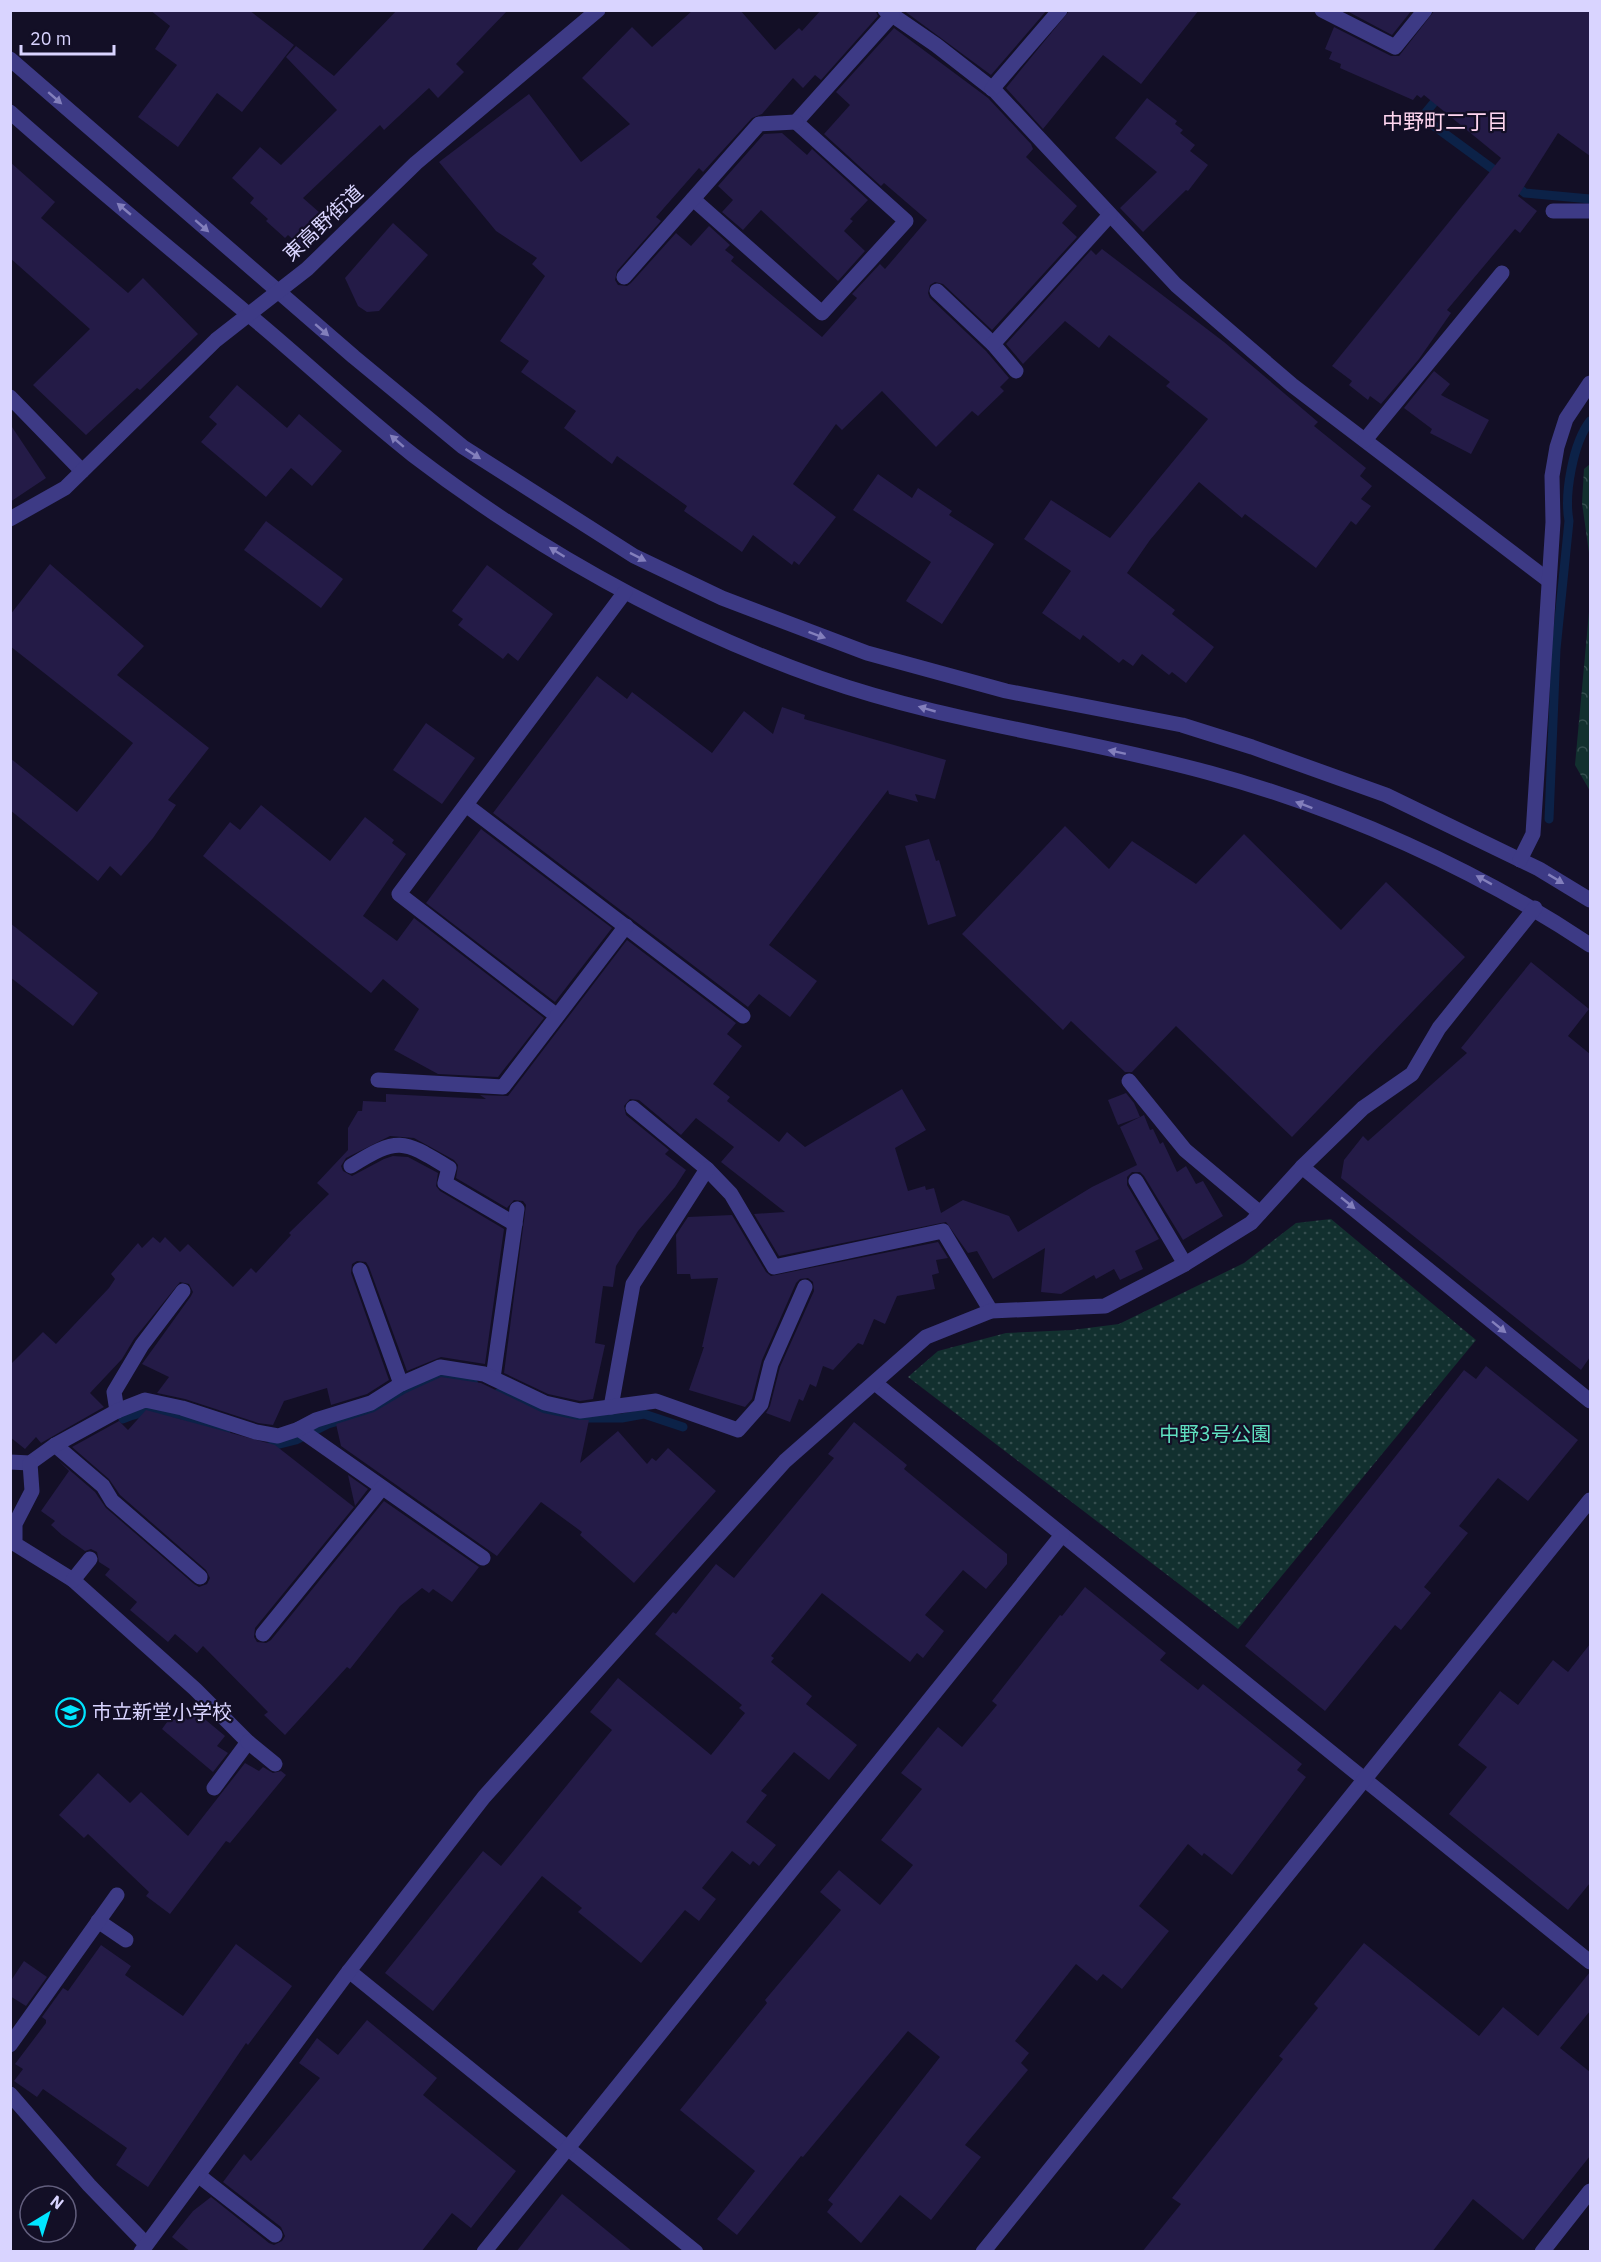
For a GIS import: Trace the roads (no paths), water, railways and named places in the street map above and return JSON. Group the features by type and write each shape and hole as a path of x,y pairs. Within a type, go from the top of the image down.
{"street":[{"name":"東高野街道","path":"10,519 65,488 216,340 307,269 416,163 598,10"},
{"path":"993,89 1060,10"},
{"path":"1322,10 1395,47 1425,10"},
{"path":"796,122 889,13 993,89 1176,285 1292,385 1548,580"},
{"path":"10,59 278,292 463,447 634,556 722,598 867,653 1006,691 1182,725 1252,747 1386,795 1520,860 1590,900"},
{"path":"10,112 412,454 509,522 625,592 678,620 822,678 968,721 1209,772 1280,795 1413,847 1474,875 1535,908 1590,945"},
{"path":"624,277 759,124 796,122 906,221 822,313 693,200"},
{"path":"1553,211 1590,211"},
{"path":"993,344 1110,215"},
{"path":"1365,440 1502,273"},
{"path":"937,291 993,344 1016,371"},
{"path":"1520,860 1533,834 1553,522 1552,476 1557,447 1566,419 1590,383"},
{"path":"10,397 82,471"},
{"path":"557,1016 399,894 625,592"},
{"path":"466,806 743,1016"},
{"path":"10,2094 139,2242 198,2175 349,1971 484,1797 785,1461 926,1337 991,1311 1105,1306 1185,1264 1251,1222 1302,1167 1363,1108 1412,1074 1439,1028 1535,908"},
{"path":"378,1080 503,1087 626,926"},
{"path":"1128,1081 1185,1150 1260,1213"},
{"path":"633,1108 707,1169 731,1194 774,1267 943,1232 991,1311"},
{"path":"351,1166 394,1143 413,1146 449,1168 446,1183 516,1216 493,1378"},
{"path":"1302,1167 1590,1401"},
{"path":"612,1407 633,1284 707,1169"},
{"path":"1136,1181 1185,1264"},
{"path":"360,1270 401,1384"},
{"path":"10,1462 30,1463 55,1445 117,1411 145,1400 182,1408 256,1432 278,1436 316,1420 371,1403 401,1384 440,1367 484,1374 544,1403 580,1411 656,1401 738,1430 761,1404 771,1364 805,1287"},
{"path":"117,1411 114,1392 142,1345 183,1291"},
{"path":"875,1383 1590,1962"},
{"path":"299,1429 483,1558"},
{"path":"55,1445 103,1486 112,1501 200,1577"},
{"path":"30,1463 32,1491 15,1524 15,1544 41,1557 73,1580 195,1689 248,1743 275,1764"},
{"path":"262,1634 382,1488"},
{"path":"983,2252 1590,1500"},
{"path":"484,2252 1062,1535"},
{"path":"73,1580 90,1559"},
{"path":"214,1788 248,1743"},
{"path":"10,2045 117,1894"},
{"path":"98,1921 126,1940"},
{"path":"349,1971 696,2252"},
{"path":"198,2175 275,2235"},
{"path":"1542,2252 1590,2191"}],"waterway":[{"path":"1441,94 1422,117 1501,175"},
{"path":"1512,183 1525,193 1590,199"},
{"path":"1549,819 1556,649 1569,521 1569,483 1579,442 1590,421"},
{"path":"264,1448 296,1440 328,1424 380,1409 406,1391 440,1376 474,1384"},
{"path":"498,1393 564,1418 622,1418 644,1414 683,1427"},
{"path":"123,1419 137,1414 163,1412 188,1417 226,1434"}],"place":[{"name":"市立新堂小学校","path":"71,1712"}],"district":[{"name":"中野町二丁目","path":"1445,122"}],"park label":[{"name":"中野3号公園","path":"1215,1434"}]}
